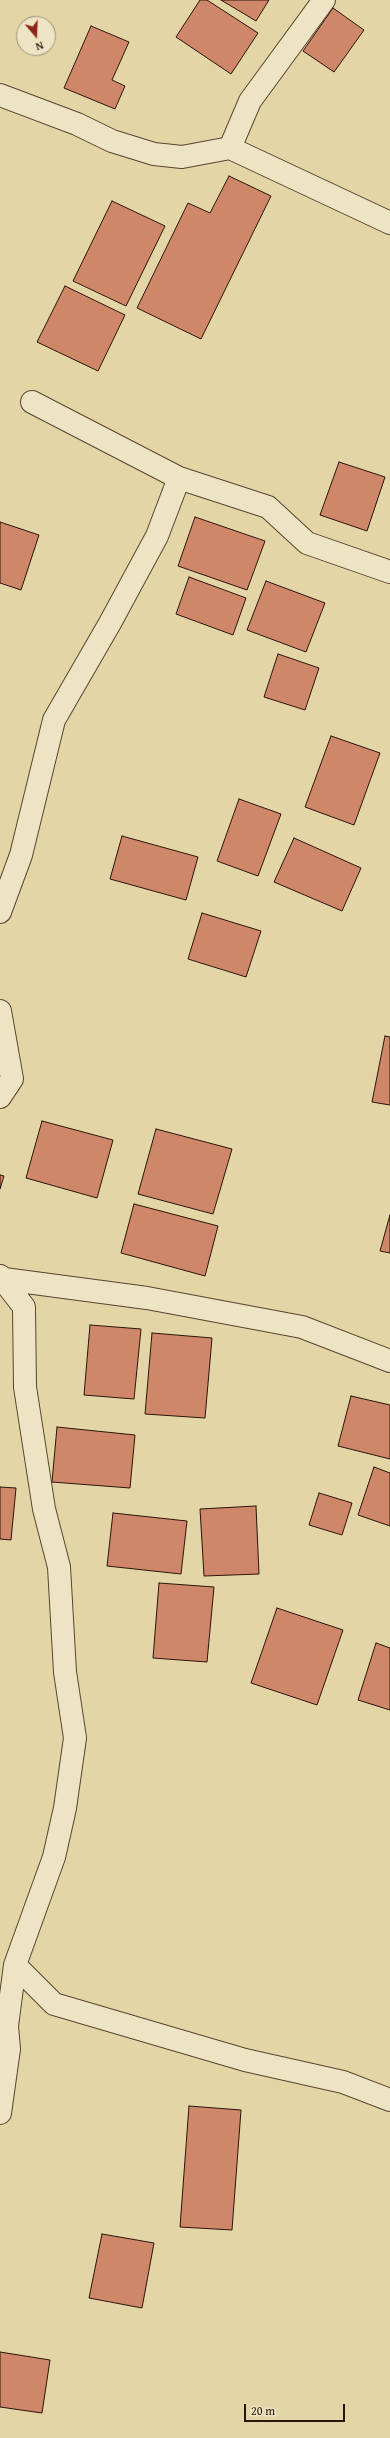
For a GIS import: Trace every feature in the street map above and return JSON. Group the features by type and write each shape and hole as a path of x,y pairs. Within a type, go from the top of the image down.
{"street":[{"path":"230,148 250,101 324,0"},
{"path":"0,95 77,124 112,141 154,154 182,157 230,148 390,223"},
{"path":"32,402 179,478 268,507 307,543 390,572"},
{"path":"0,912 21,855 54,720 110,623 157,536 179,478"},
{"path":"0,1011 12,1079 0,1097"},
{"path":"2,1278 147,1298 302,1326 390,1360"},
{"path":"0,2113 9,2049 7,2026 15,1965 54,1857 65,1808 75,1738 65,1672 59,1567 44,1509 25,1387 24,1307 2,1278"},
{"path":"15,1965 54,2004 245,2060 343,2082 390,2100"}],"building":[{"path":"200,0 207,0 258,33 231,74 176,37"},
{"path":"221,0 269,0 256,21"},
{"path":"333,8 364,30 334,72 303,51"},
{"path":"91,26 129,42 112,80 125,86 115,109 64,88"},
{"path":"229,176 271,196 201,339 137,308 188,203 210,213"},
{"path":"112,201 165,226 126,306 73,281"},
{"path":"65,286 125,315 98,371 37,342"},
{"path":"339,462 385,477 367,531 320,515"},
{"path":"195,517 265,541 247,590 178,566"},
{"path":"0,522 39,535 21,590 0,583"},
{"path":"189,577 246,598 233,635 176,614"},
{"path":"266,581 325,603 306,652 247,630"},
{"path":"278,654 319,668 305,710 264,697"},
{"path":"331,736 380,753 354,825 305,807"},
{"path":"239,799 281,814 258,876 217,861"},
{"path":"122,836 198,857 186,900 110,879"},
{"path":"294,838 361,868 342,911 274,882"},
{"path":"202,913 261,931 246,977 188,959"},
{"path":"385,1036 390,1037 390,1105 372,1102"},
{"path":"42,1121 113,1140 97,1198 26,1178"},
{"path":"156,1129 232,1149 213,1214 138,1194"},
{"path":"0,1175 4,1176 0,1189"},
{"path":"134,1204 218,1226 205,1276 121,1253"},
{"path":"390,1215 390,1253 380,1251"},
{"path":"90,1325 141,1329 134,1399 84,1395"},
{"path":"152,1333 212,1338 205,1418 145,1414"},
{"path":"351,1396 390,1405 390,1459 338,1446"},
{"path":"57,1427 135,1435 130,1488 52,1482"},
{"path":"374,1467 390,1473 390,1526 358,1515"},
{"path":"0,1487 16,1488 11,1540 0,1539"},
{"path":"319,1493 352,1503 342,1535 309,1525"},
{"path":"256,1506 259,1574 204,1576 200,1509"},
{"path":"113,1513 187,1521 181,1574 107,1566"},
{"path":"159,1583 214,1587 207,1662 153,1658"},
{"path":"277,1608 343,1630 317,1705 251,1683"},
{"path":"376,1643 390,1648 390,1710 358,1700"},
{"path":"189,2106 241,2110 232,2230 180,2227"},
{"path":"102,2234 154,2243 142,2308 89,2298"},
{"path":"0,2352 50,2360 42,2413 0,2407"}]}
